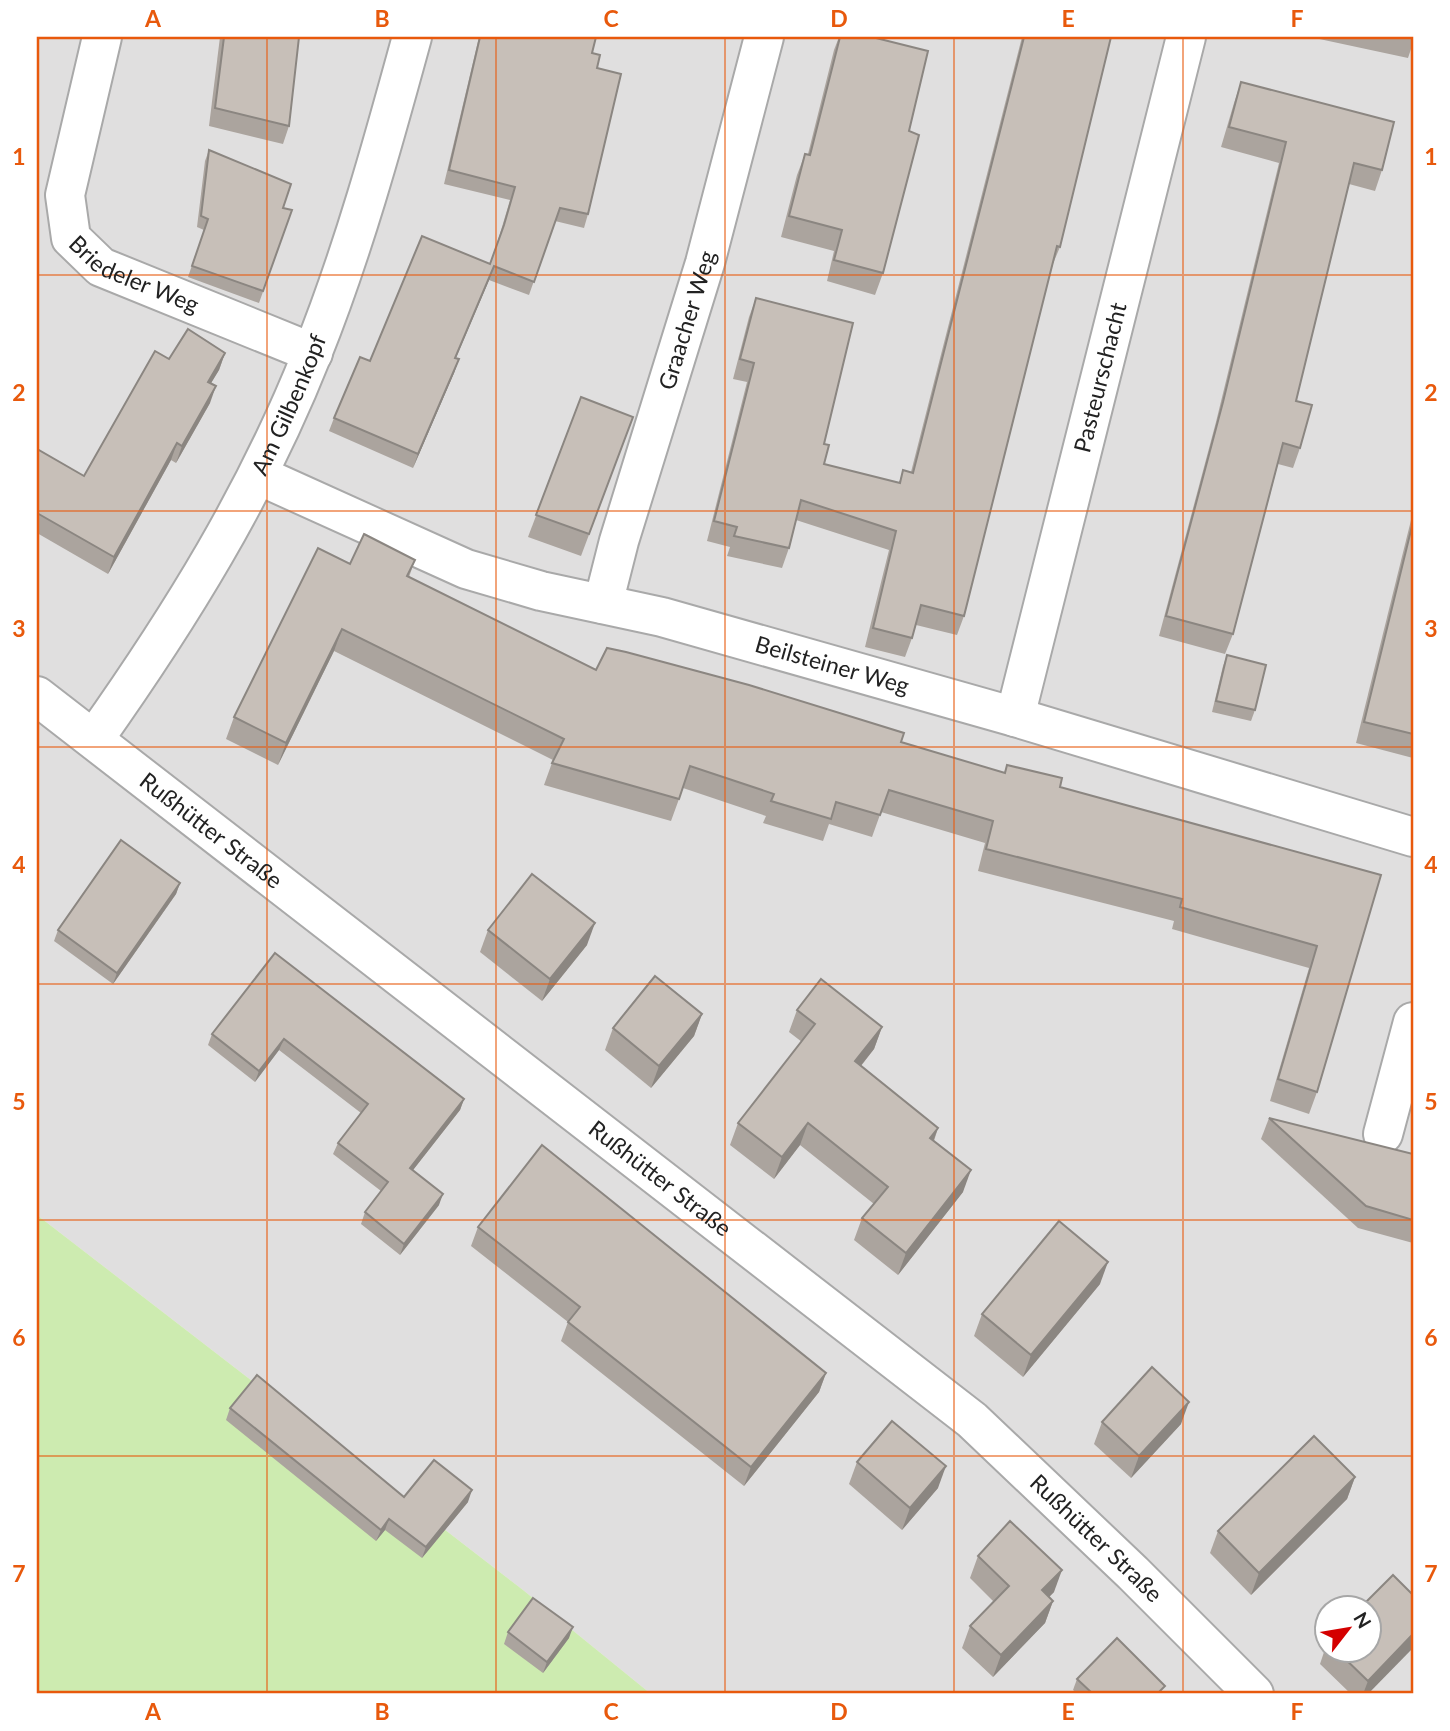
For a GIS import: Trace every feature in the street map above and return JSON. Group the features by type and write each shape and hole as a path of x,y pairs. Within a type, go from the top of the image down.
{"street":[{"name":"Briedeler Weg","path":"102,37 65,195 71,238 101,267 313,353"},
{"name":"Am Gilbenkopf","path":"94,739 196,590 258,475 313,353 378,160 412,37"},
{"name":"Graacher Weg","path":"603,604 618,541 705,262 764,37"},
{"name":"Pasteurschacht","path":"1014,717 1186,37"},
{"name":"Beilsteiner Weg","path":"258,475 466,569 541,591 662,617 1014,717 1413,837"},
{"name":"Rußhütter Straße","path":"37,696 972,1420 1133,1573 1254,1694"},
{"path":"1382,1134 1413,1022"}],"shaded area":[{"path":"37,37 1413,37 1413,1694 651,1694 523,1590 37,1215"}],"green space":[{"path":"37,1215 523,1590 651,1694 37,1694"}],"building":[{"path":"224,37 299,37 289,126 215,108"},
{"path":"480,37 596,37 592,53 600,55 597,68 621,74 588,214 560,208 534,282 494,266 455,358 459,359 418,454 334,418 360,357 370,361 422,236 490,264 515,187 449,170"},
{"path":"840,37 872,37 928,51 909,131 919,135 883,273 834,260 842,230 789,216 805,154 810,155"},
{"path":"1024,37 1111,37 1060,247 1057,246 964,616 921,605 912,638 873,628 896,531 801,500 789,548 734,536 737,527 714,521 754,363 740,359 756,298 853,323 824,444 829,445 824,464 900,483 903,470 913,473"},
{"path":"1241,82 1394,122 1382,170 1354,163 1296,401 1312,405 1300,448 1283,443 1233,634 1166,616 1223,402 1286,142 1229,127"},
{"path":"209,150 291,184 283,208 292,210 263,291 192,266 208,219 201,216"},
{"path":"188,329 225,353 208,382 216,386 182,446 177,443 114,557 37,513 37,449 84,476 155,351 169,359"},
{"path":"581,397 633,417 589,534 536,515"},
{"path":"1413,522 1413,734 1364,722"},
{"path":"364,534 415,560 407,576 596,670 607,648 626,652 749,685 904,733 901,742 1005,773 1007,765 1062,778 1060,787 1381,875 1317,1092 1278,1079 1317,946 1180,907 1182,899 986,849 993,821 889,790 880,815 836,802 831,819 771,801 774,794 690,766 679,799 552,763 564,739 342,629 286,743 234,717 318,548 350,564"},
{"path":"1227,655 1266,665 1255,710 1216,701"},
{"path":"121,840 180,883 117,973 58,930"},
{"path":"532,874 595,923 550,979 488,930"},
{"path":"275,953 464,1099 410,1168 443,1194 404,1244 365,1212 388,1182 338,1143 368,1104 284,1039 259,1071 212,1034"},
{"path":"655,976 702,1014 659,1066 613,1028"},
{"path":"821,979 882,1027 855,1061 938,1128 930,1138 971,1170 906,1253 862,1218 888,1187 808,1123 782,1157 738,1123 815,1024 797,1010"},
{"path":"1269,1118 1413,1154 1413,1220 1366,1206"},
{"path":"542,1145 826,1373 751,1467 568,1322 580,1307 478,1227"},
{"path":"1059,1221 1108,1262 1031,1355 982,1314"},
{"path":"1152,1367 1189,1402 1139,1456 1102,1422"},
{"path":"257,1375 404,1497 434,1460 472,1490 426,1547 389,1519 381,1530 230,1408"},
{"path":"892,1421 946,1466 910,1508 857,1462"},
{"path":"1314,1436 1355,1477 1259,1573 1218,1531"},
{"path":"1010,1521 1062,1570 1042,1590 1053,1601 1001,1655 970,1626 1009,1586 978,1556"},
{"path":"1393,1575 1413,1595 1413,1634 1368,1681 1350,1664 1384,1664 1384,1594 1374,1594"},
{"path":"533,1598 573,1627 547,1662 508,1632"},
{"path":"1117,1638 1165,1686 1157,1694 1093,1694 1077,1679"}]}
